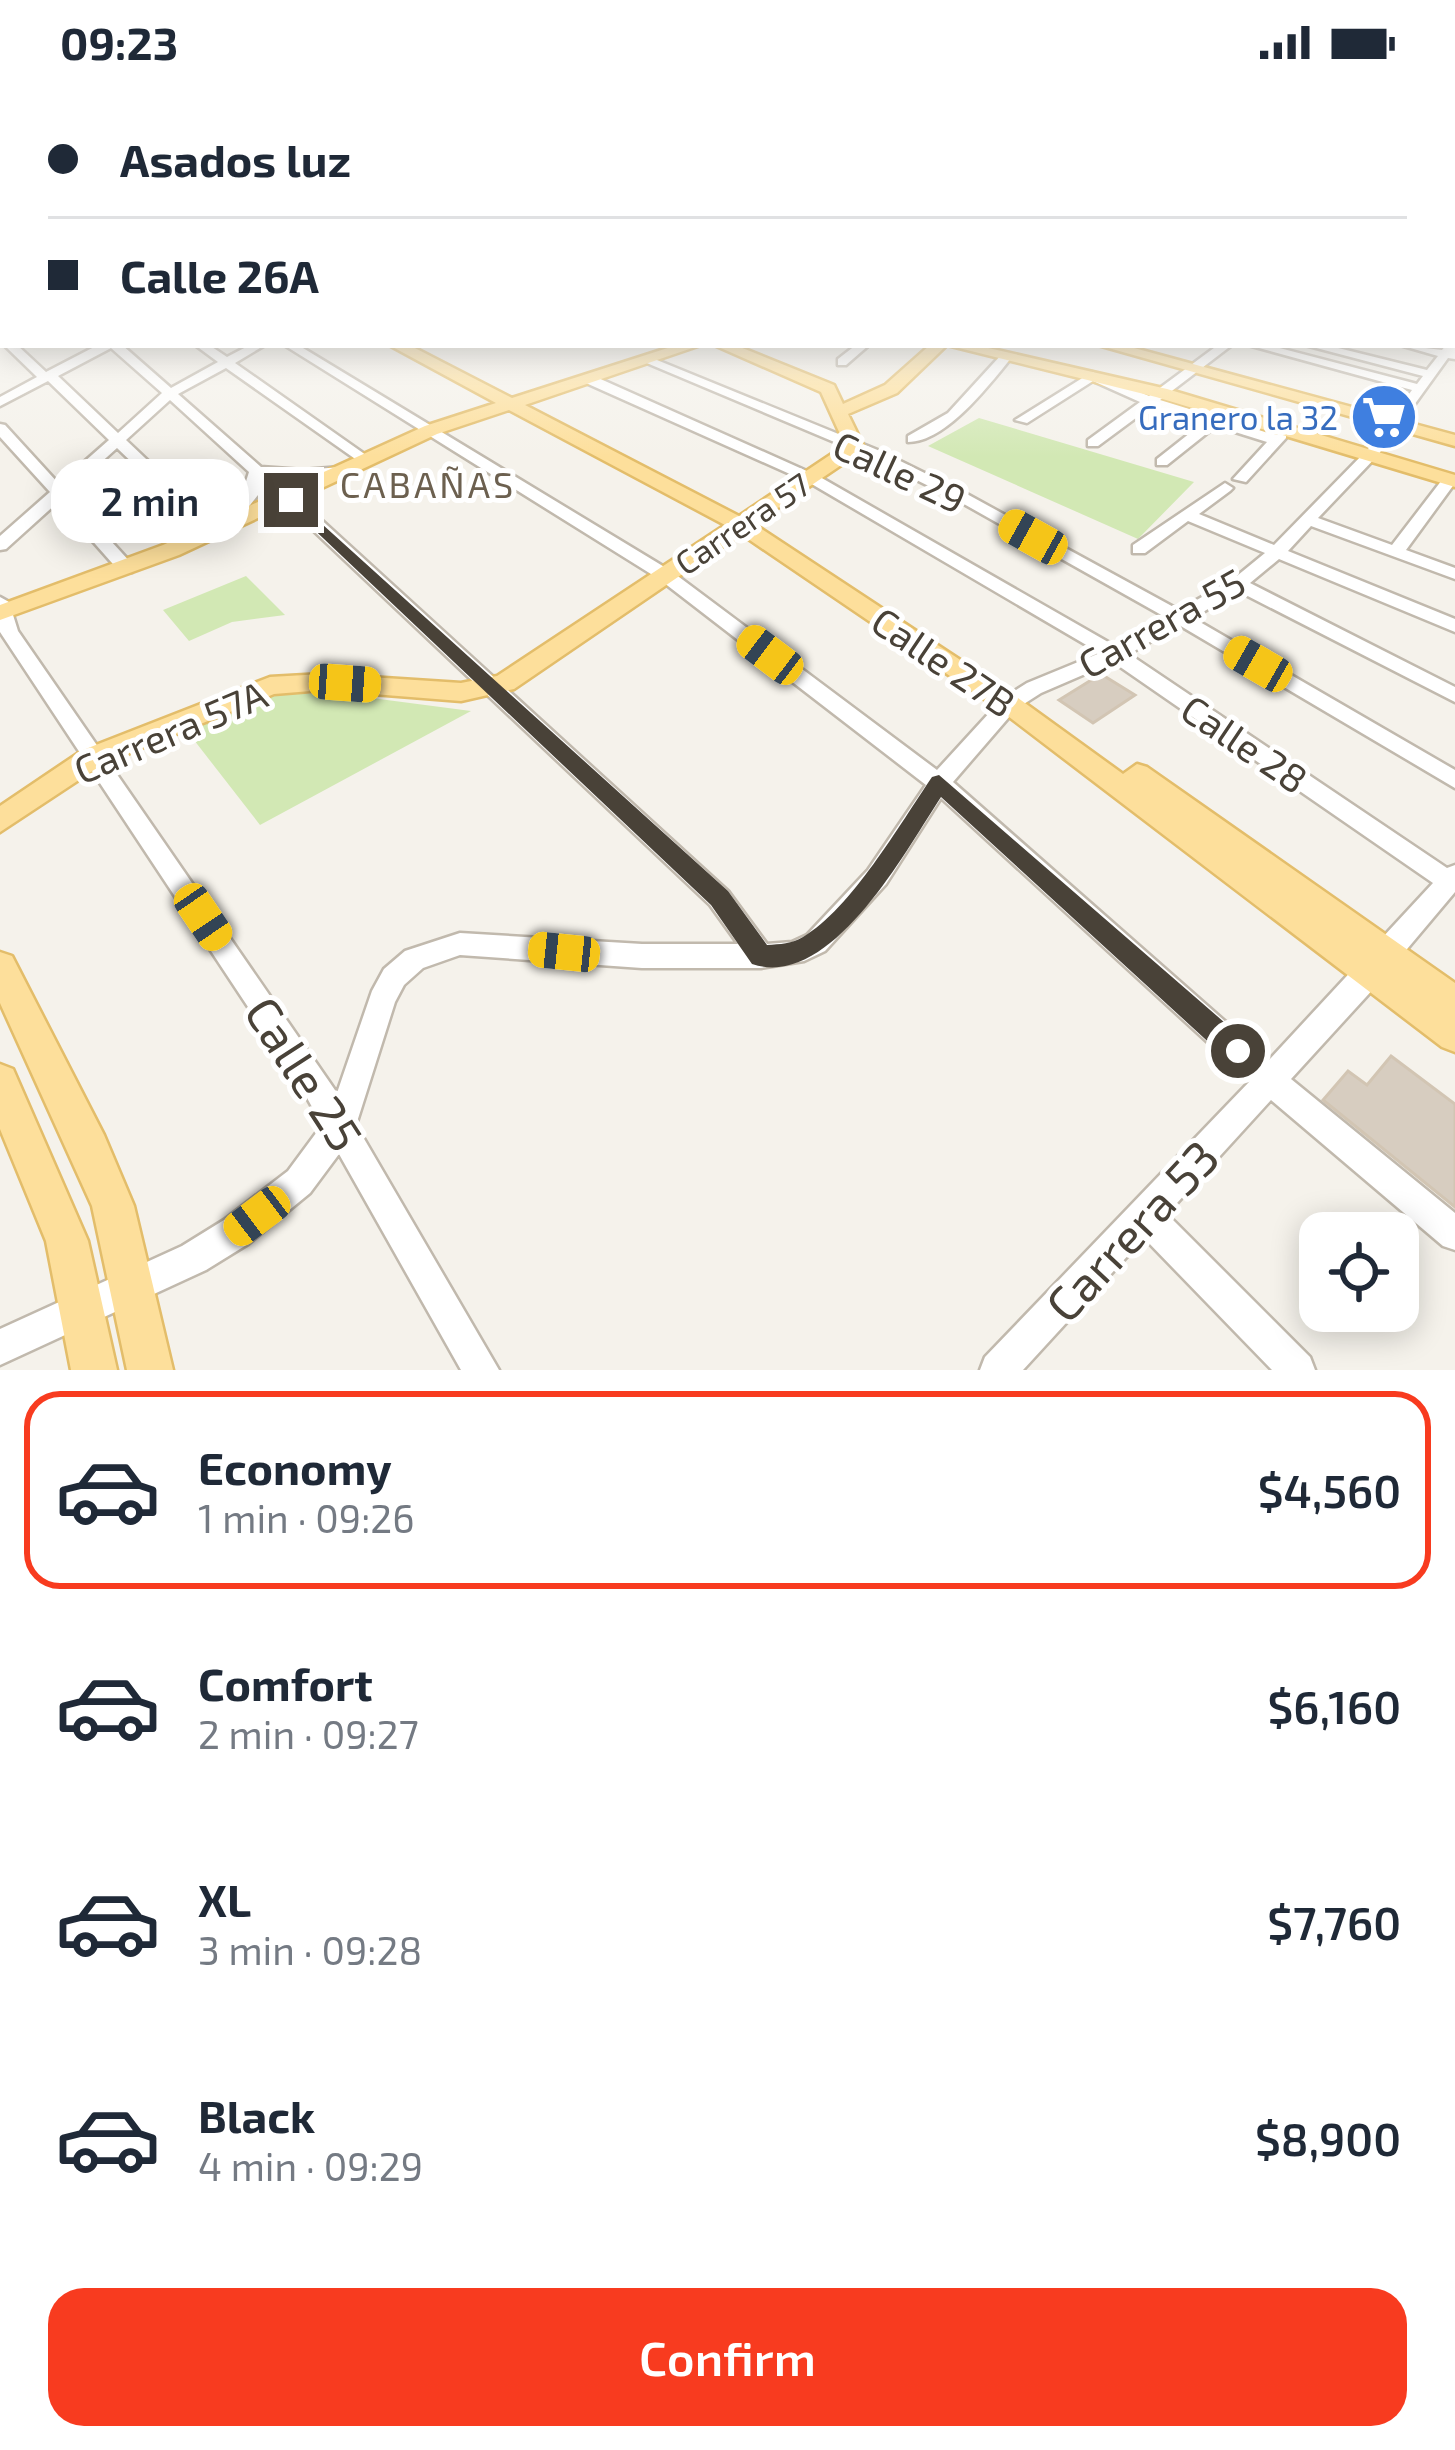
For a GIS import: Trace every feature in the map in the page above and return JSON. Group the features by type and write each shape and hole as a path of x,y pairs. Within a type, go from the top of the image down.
{"main road":[{"name":"Calle 27B","path":"403,348 518,402"},
{"name":"Calle 27B","path":"420,348 743,519 1017,699 1379,963 1455,1035"},
{"path":"1,609 126,568 431,430 685,348"},
{"path":"729,348 821,385 841,411 855,447"},
{"path":"841,411 891,389 937,348"},
{"path":"951,348 1093,376 1281,435 1370,455 1451,486"},
{"path":"1118,348 1455,441"},
{"name":"Carrera 57","path":"496,687 855,447"},
{"name":"Carrera 57A","path":"0,821 93,757 252,691 286,683 460,692 496,687"},
{"name":"Calle 27B","path":"1379,963 1455,1003"},
{"path":"0,967 101,1175 150,1370"},
{"path":"0,1082 59,1219 94,1370"}],"street":[{"path":"14,348 219,528 250,495 257,471"},
{"path":"0,402 105,348"},
{"path":"115,348 257,471 303,475 341,471"},
{"path":"205,348 366,460"},
{"path":"0,545 170,394 254,348"},
{"path":"295,348 664,575 939,783 1271,1081 1455,1234"},
{"path":"842,362 858,348"},
{"path":"1093,442 1222,348"},
{"path":"1265,348 1418,388"},
{"path":"1323,348 1430,374"},
{"name":"Carrera 55","path":"0,1346 194,1258 278,1201 320,1158 341,1125 382,1000 394,977 414,959 437,948 483,944 642,956 761,956 794,953 816,943 877,877 939,783 1017,699 1115,654 1238,584 1277,552 1370,455 1451,348"},
{"path":"913,439 953,416 1006,357"},
{"name":"Calle 29","path":"648,361 959,496 1180,618 1455,780"},
{"path":"1022,420 1093,376"},
{"name":"Calle 28","path":"591,380 809,477 1115,654 1451,878"},
{"path":"1162,462 1219,416"},
{"path":"0,428 126,568"},
{"path":"1139,548 1233,483 1281,435"},
{"path":"1396,552 1451,486"},
{"path":"287,497 719,898 761,956"},
{"path":"1308,520 1455,574"},
{"path":"1180,521 1277,552 1455,626"},
{"path":"1238,584 1455,695"},
{"name":"Calle 25","path":"1,609 9,632 341,1125 481,1370"},
{"name":"Carrera 53","path":"998,1370 1271,1081 1451,878"},
{"path":"1145,1216 1298,1370"}],"green space":[{"path":"979,418 1194,482 1138,539 928,446"},
{"path":"246,576 285,615 232,622 189,641 163,610"},
{"path":"285,693 341,694 471,711 260,825 187,731 241,704"}],"building":[{"path":"1101,674 1135,695 1093,723 1059,700"},
{"path":"1391,1056 1455,1104 1455,1207 1323,1100 1348,1071 1367,1085"}],"place":[{"name":"Granero la 32","path":"1384,417"}],"district":[{"name":"CABAÑAS","path":"428,483"}],"route":[{"path":"291,500 719,898 761,956 794,953 816,943 877,877 939,783 1238,1051"}]}
